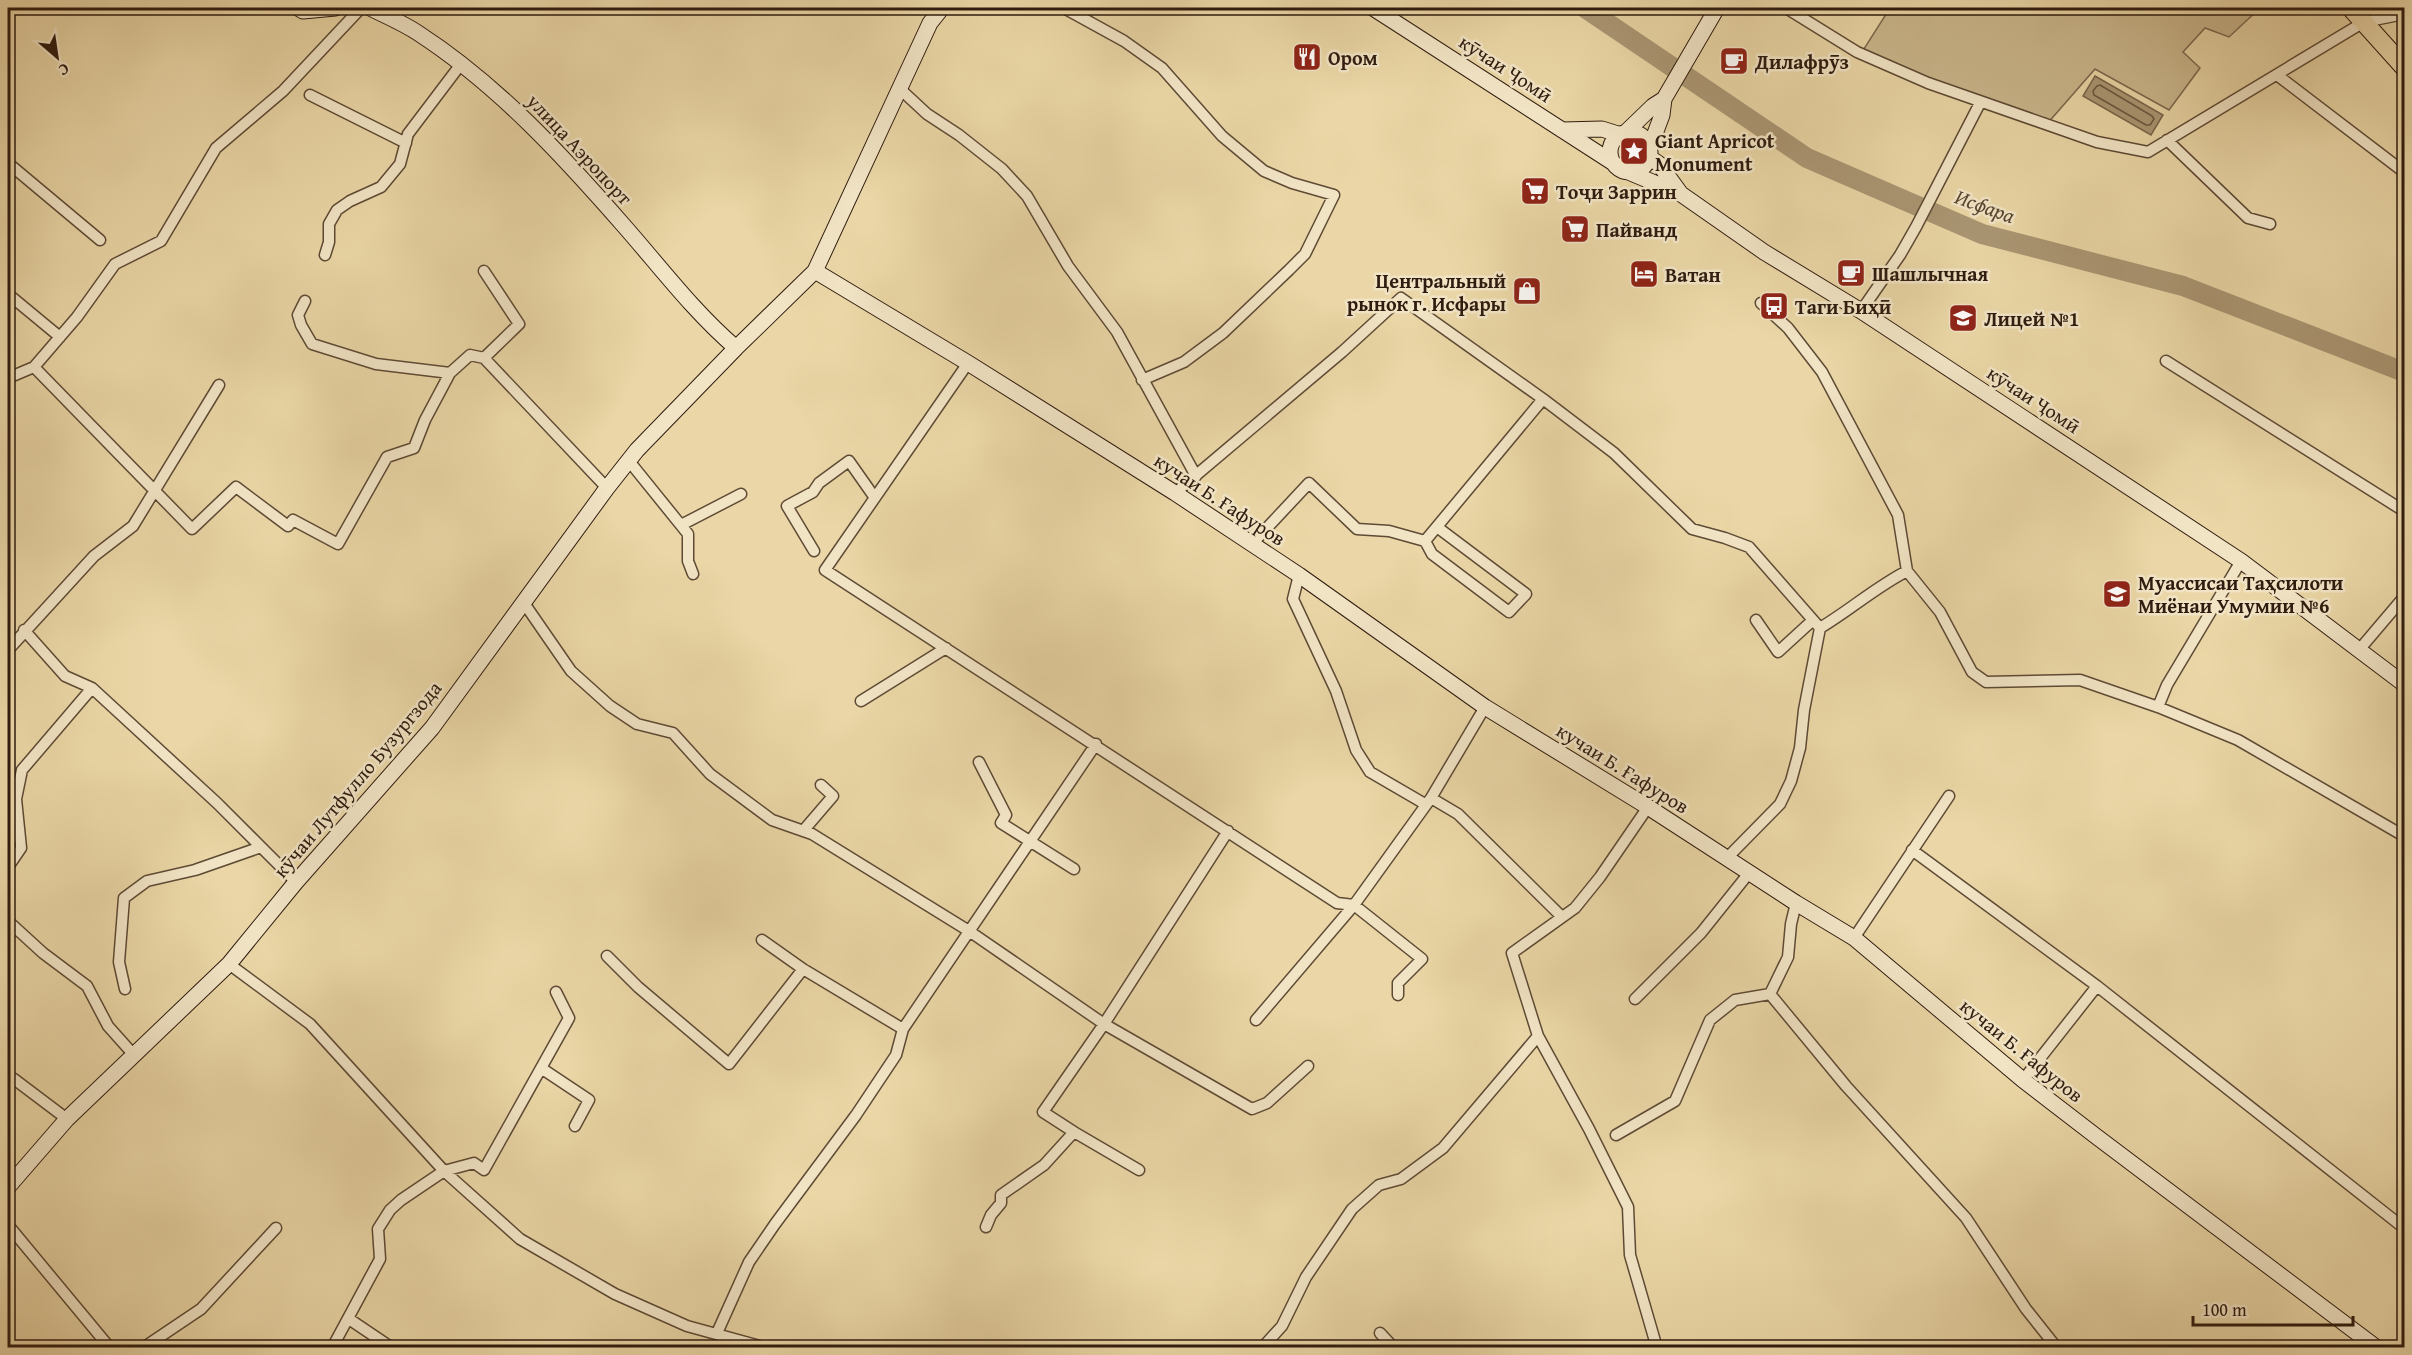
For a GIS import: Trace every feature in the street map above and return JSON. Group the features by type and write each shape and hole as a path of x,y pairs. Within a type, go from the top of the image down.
{"main road":[{"path":"298,8 303,11 335,8"},
{"name":"улица Аэропорт","path":"370,8 417,32 462,64 515,109 623,225 708,323 736,348"},
{"path":"815,271 930,23 942,8"},
{"name":"кӯчаи Ҷомӣ","path":"1373,8 1621,168 1682,194 1764,252 1861,312 2241,561 2404,684"},
{"path":"1666,96 1612,145 1612,158 1621,168 1632,172 1643,167 1662,115 1666,96 1717,8"},
{"path":"2351,8 2404,67"},
{"path":"1562,130 1602,129 1623,134 1638,134 1647,141 1650,152 1682,194"},
{"name":"кӯчаи Лутфулло Бузургзода","path":"8,1186 67,1119 229,964 296,882 432,728 629,461 736,348 815,271"},
{"name":"кучаи Б. Ғафуров","path":"815,271 968,363 1175,493 1251,545 1299,574 1485,707 1854,938 2023,1080 2377,1347"}],"street":[{"path":"8,378 34,367 60,337 115,264 161,242 216,148 283,91 361,8"},
{"path":"1064,8 1124,41 1162,68 1222,136 1264,171 1292,183 1334,195 1305,254 1289,270 1223,333 1184,362 1142,380"},
{"path":"1786,8 1857,52 1928,83 2097,142 2148,152 2364,22 2404,14"},
{"path":"325,255 329,242 328,224 337,210 350,201 381,187 400,164 408,134 462,64"},
{"path":"2277,75 2404,172"},
{"path":"899,88 927,114 959,135 1002,170 1027,196 1068,266 1117,332 1196,476"},
{"path":"310,95 406,143"},
{"path":"1861,312 1916,227 1980,103"},
{"path":"2167,140 2248,218 2270,224"},
{"path":"8,163 100,240"},
{"path":"484,271 519,324 484,358"},
{"path":"8,294 60,337"},
{"path":"1175,493 1342,352 1401,298 1543,399 1614,453 1692,529 1749,547 1817,624"},
{"path":"306,301 298,315 312,344 376,364 450,373"},
{"path":"1761,303 1788,328 1822,372 1898,515 1907,571 1940,612 1972,672 1986,682 2080,680 2158,707 2238,740 2404,836"},
{"path":"34,367 192,529 236,487 288,526 293,520 338,544 387,457 414,448 424,420 450,373 470,356 484,358 607,488"},
{"path":"2166,361 2404,511"},
{"path":"968,363 825,570 1096,744 1337,903 1354,905 1422,959 1398,983 1398,995"},
{"path":"8,650 94,556 133,526 156,492 219,385"},
{"path":"1425,541 1543,399"},
{"path":"629,461 688,534 688,561 693,574"},
{"path":"814,551 787,506 813,492 819,483 849,461 875,498"},
{"path":"1251,545 1309,483 1357,530 1389,531 1425,541 1432,554 1509,612 1526,594 1437,527"},
{"path":"681,525 741,494"},
{"path":"2158,707 2167,685 2241,561"},
{"path":"1756,620 1778,652 1817,624 1843,614 1882,583 1907,571"},
{"path":"1299,574 1293,599 1336,691 1356,750 1370,772 1458,814 1561,916"},
{"path":"2359,650 2404,597"},
{"path":"524,603 571,671 610,706 637,724 673,733 710,774 772,820 812,834 969,931 1104,1024 1252,1109 1266,1103 1308,1066"},
{"path":"1726,859 1779,804 1791,782 1800,748 1817,624"},
{"path":"24,630 65,676 92,688 217,802 296,882"},
{"path":"861,701 946,648"},
{"path":"8,867 21,848 16,799 22,770 92,688"},
{"path":"1256,1020 1354,905 1428,801 1485,707"},
{"path":"722,1347 721,1334 750,1262 774,1224 856,1115 896,1055 903,1029 1096,744"},
{"path":"979,762 1006,815 1001,823 1074,869"},
{"path":"803,831 833,796 821,784"},
{"path":"1854,938 1949,796"},
{"path":"1648,807 1600,877 1575,908 1512,952 1538,1036 1589,1129 1628,1207 1630,1255 1657,1347"},
{"path":"1139,1170 1043,1112 1104,1024 1228,831"},
{"path":"125,989 119,962 124,898 147,881 195,870 261,847"},
{"path":"1912,850 2097,986 2404,1228"},
{"path":"1635,999 1701,933 1749,873"},
{"path":"1770,994 1788,957 1791,924 1796,903"},
{"path":"8,921 43,953 87,986 108,1026 133,1054"},
{"path":"762,940 803,969 903,1029"},
{"path":"607,956 638,987 729,1064 803,969"},
{"path":"229,964 310,1024 444,1171 520,1239 615,1294 687,1326 767,1347"},
{"path":"2023,1080 2097,986"},
{"path":"332,1347 380,1259 378,1229 390,1210 444,1171 474,1163 484,1170 569,1018 556,992"},
{"path":"1617,1135 1675,1101 1710,1020 1735,1000 1770,994"},
{"path":"1770,994 1846,1086 1966,1218 2026,1309 2057,1347"},
{"path":"1262,1347 1282,1326 1306,1276 1352,1209 1378,1185 1401,1179 1443,1148 1538,1036"},
{"path":"541,1068 589,1100 575,1126"},
{"path":"14,1079 67,1119"},
{"path":"986,1227 991,1215 1001,1203 1001,1195 1044,1165 1074,1132"},
{"path":"8,1225 110,1347"},
{"path":"143,1347 201,1309 276,1228"},
{"path":"349,1319 392,1347"},
{"path":"1380,1333 1394,1347"}],"shaded area":[{"path":"1890,8 2260,8 2229,37 2205,28 2183,52 2200,68 2169,110 2095,69 2046,125 1860,55"}],"water":[{"path":"2095,76 2163,115 2151,135 2083,96"}],"waterway":[{"name":"Исфара","path":"1585,8 1807,158 1982,234 2183,286 2404,372"}],"place":[{"name":"Ором","path":"1307,57"},
{"name":"Дилафрӯз","path":"1734,61"},
{"name":"Giant Apricot Monument","path":"1634,151"},
{"name":"Тоҷи Заррин","path":"1535,191"},
{"name":"Пайванд","path":"1575,229"},
{"name":"Шашлычная","path":"1851,273"},
{"name":"Ватан","path":"1644,274"},
{"name":"Центральный рынок г. Исфары","path":"1527,291"},
{"name":"Таги Биҳӣ","path":"1774,306"},
{"name":"Лицей №1","path":"1963,318"},
{"name":"Муассисаи Таҳсилоти Миёнаи Умумии №6","path":"2117,594"}]}
